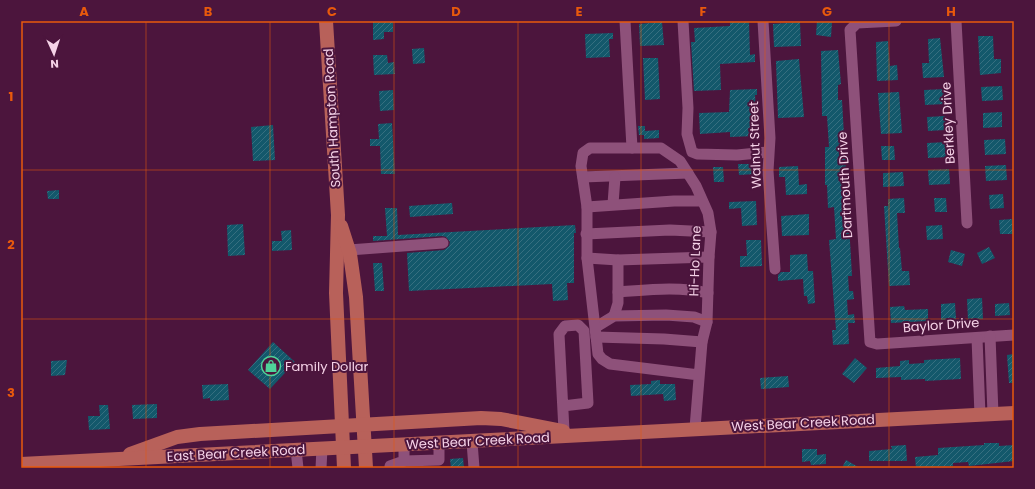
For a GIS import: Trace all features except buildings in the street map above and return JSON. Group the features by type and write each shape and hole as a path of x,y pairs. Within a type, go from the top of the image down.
{"main road":[{"name":"South Hampton Road","path":"326,21 338,214 336,293 344,468"},
{"name":"South Hampton Road","path":"338,214 349,250 356,298 366,468"},
{"name":"West Bear Creek Road","path":"364,446 439,444 695,428 1014,413"},
{"name":"West Bear Creek Road","path":"342,425 481,418 501,419 592,435"},
{"name":"East Bear Creek Road","path":"109,464 177,437 200,434 342,425"},
{"name":"East Bear Creek Road","path":"21,464 109,464 364,446"}],"street":[{"path":"625,21 632,148"},
{"path":"683,21 688,108 687,134 692,152 697,154 737,155 768,152"},
{"name":"Walnut Street","path":"763,21 770,138 768,152 775,269"},
{"name":"Dartmouth Drive","path":"870,342 850,30 857,24 896,21"},
{"name":"Berkley Drive","path":"956,21 967,223"},
{"name":"Hi-Ho Lane","path":"583,177 581,166 583,153 590,148 662,148 680,161 688,173 710,218 712,232 708,257 708,322 702,342 695,428"},
{"path":"688,173 615,177 583,177 587,207 587,258 598,354 602,359 610,364 699,375"},
{"path":"613,204 615,177"},
{"path":"587,207 613,204 702,201"},
{"path":"586,234 670,230 712,232"},
{"path":"349,250 443,243"},
{"path":"587,258 618,260 708,257"},
{"path":"596,332 614,316 618,304 618,260"},
{"path":"618,292 673,289 695,290 708,293"},
{"path":"614,316 666,315 694,317 708,322"},
{"path":"562,406 588,403 584,332 578,325 566,326 559,334 562,406 564,431"},
{"path":"596,332 702,342"},
{"name":"Baylor Drive","path":"870,342 877,344 1014,335"},
{"path":"987,414 990,336"},
{"path":"977,338 987,414"},
{"path":"472,442 474,468"},
{"path":"390,466 404,461 439,464 439,444"},
{"path":"404,445 404,461"},
{"path":"321,468 322,448"},
{"path":"296,450 298,468"}],"place":[{"name":"Family Dollar","path":"271,366"}]}
